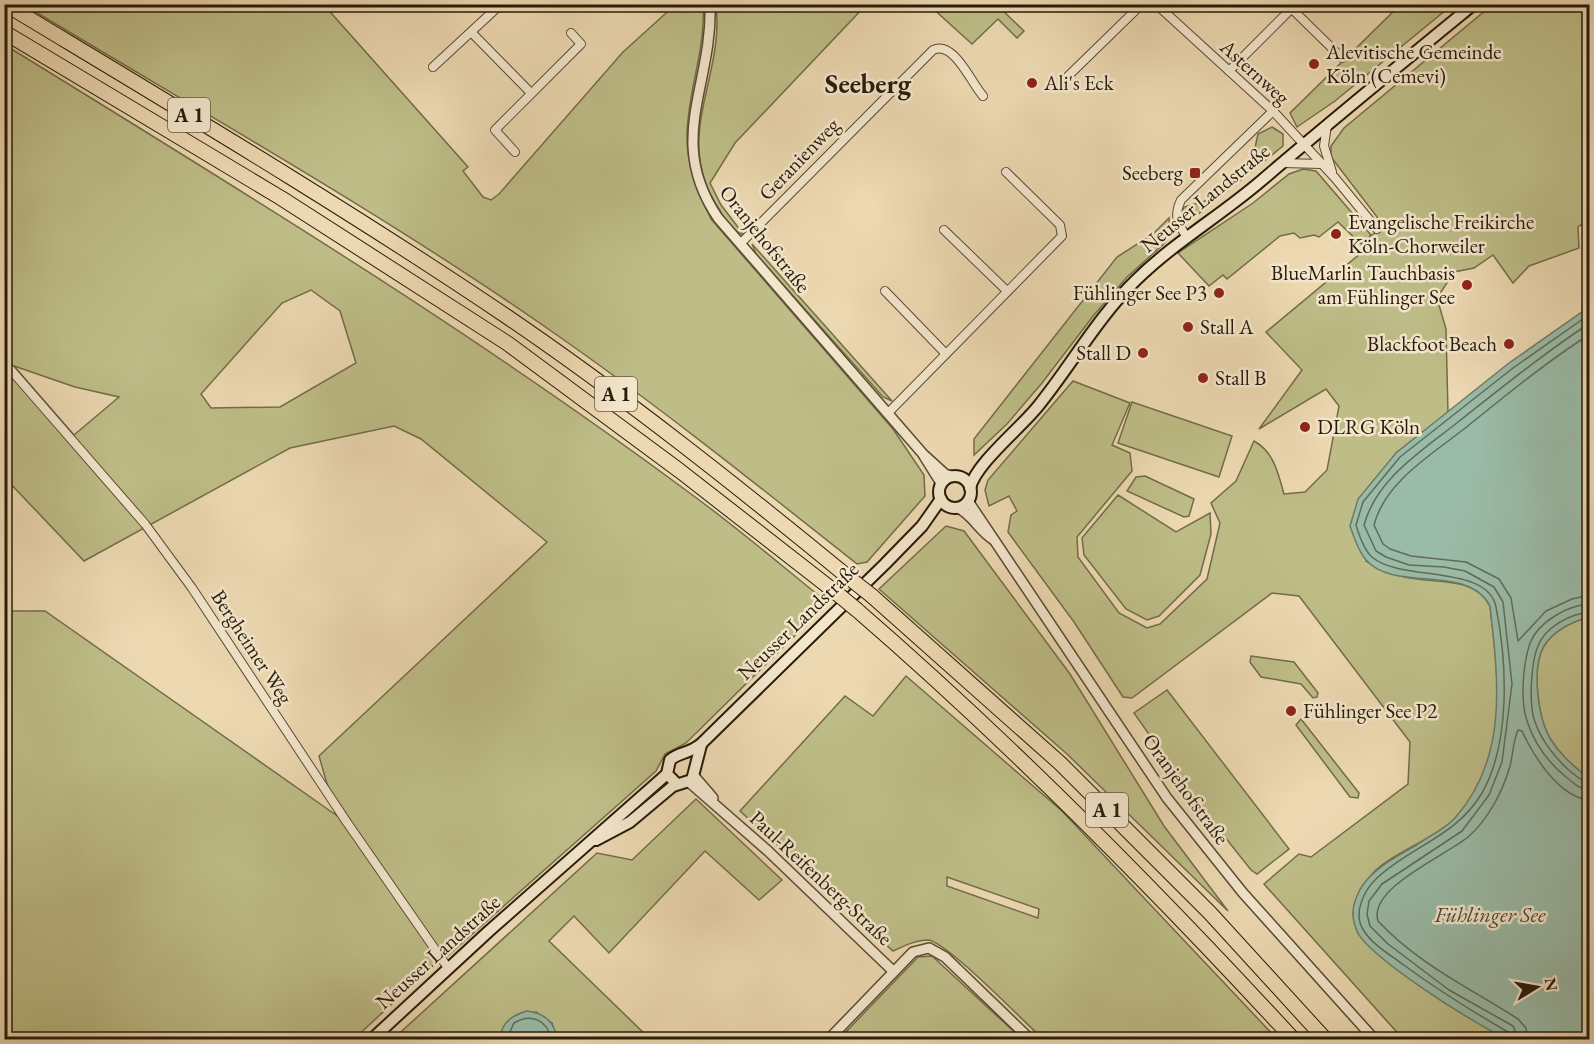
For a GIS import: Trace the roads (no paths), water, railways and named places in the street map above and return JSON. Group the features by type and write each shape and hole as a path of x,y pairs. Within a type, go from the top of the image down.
{"highway":[{"name":"A 1","path":"5,4 292,177 506,316 629,403 872,596 1061,764 1210,913 1326,1040"},
{"name":"A 1","path":"4,32 281,198 507,343 680,471 834,591 1045,780 1191,929 1294,1040"}],"main road":[{"name":"Neusser Landstraße","path":"970,488 972,481 993,455 1039,405 1109,309 1135,281 1186,236 1260,182 1327,122 1474,4"},
{"name":"Neusser Landstraße","path":"955,476 966,476 993,455"},
{"path":"955,476 967,481 970,488 968,501 954,507 941,500 939,491 941,483 955,476"},
{"name":"Neusser Landstraße","path":"371,1040 585,845 632,808 667,774 670,760 678,755 690,758 701,744 922,526 941,500"},
{"name":"Neusser Landstraße","path":"922,526 954,507"},
{"path":"690,758 692,779"},
{"path":"667,774 677,784"},
{"name":"Neusser Landstraße","path":"585,845 618,831 677,784 692,779"}],"street":[{"path":"433,67 501,4"},
{"name":"Oranjehofstraße","path":"710,4 708,39 692,135 693,159 710,205 889,412 923,454 941,483"},
{"path":"1063,81 1142,4"},
{"name":"Asternweg","path":"1156,4 1273,111 1335,178"},
{"path":"1229,72 1294,7 1342,58"},
{"path":"471,32 531,93"},
{"path":"515,152 495,130 581,44 571,33"},
{"name":"Geranienweg","path":"741,243 933,50 941,48 951,52 983,96"},
{"path":"1186,236 1176,219 1176,211 1181,200 1273,111"},
{"path":"1327,122 1324,146 1326,160 1335,178 1377,230"},
{"path":"1281,163 1322,164"},
{"path":"889,412 1054,244 1062,231 1053,218 1006,172"},
{"path":"944,230 1007,291"},
{"path":"885,291 946,354"},
{"name":"Bergheimer Weg","path":"4,362 138,515 192,588 339,811 448,968"},
{"name":"Oranjehofstraße","path":"923,454 945,474 955,476"},
{"name":"Oranjehofstraße","path":"968,501 1023,578 1180,815 1242,893 1375,1040"},
{"name":"Oranjehofstraße","path":"954,507 965,511 985,535 994,540"},
{"name":"Paul-Reifenberg-Straße","path":"692,779 893,971"},
{"path":"828,1040 893,971 920,948 929,948 938,952 1031,1040"}],"water":[{"name":"Fühlinger See","path":"1589,307 1589,617 1564,627 1548,640 1540,655 1537,680 1546,731 1555,746 1573,766 1589,779 1589,1039 1524,1041 1508,1039 1494,1032 1426,991 1365,943 1355,927 1354,905 1367,879 1383,866 1447,825 1455,818 1472,794 1484,769 1492,743 1497,689 1490,606 1480,593 1465,585 1449,581 1412,578 1379,570 1363,556 1350,526 1358,499 1396,453 1509,363"},
{"path":"527,1011 548,1019 557,1039 500,1039 508,1020"}],"place":[{"name":"Alevitische Gemeinde Köln (Cemevi)","path":"1314,64"},
{"name":"Ali's Eck","path":"1032,83"},
{"name":"Seeberg","path":"1195,173"},
{"name":"Evangelische Freikirche Köln-Chorweiler","path":"1336,234"},
{"name":"BlueMarlin Tauchbasis am Fühlinger See","path":"1467,285"},
{"name":"Fühlinger See P3","path":"1219,293"},
{"name":"Stall A","path":"1188,327"},
{"name":"Blackfoot Beach","path":"1509,344"},
{"name":"Stall D","path":"1143,353"},
{"name":"Stall B","path":"1203,378"},
{"name":"DLRG Köln","path":"1305,427"},
{"name":"Fühlinger See P2","path":"1291,711"}],"district":[{"name":"Seeberg","path":"868,84"}]}
